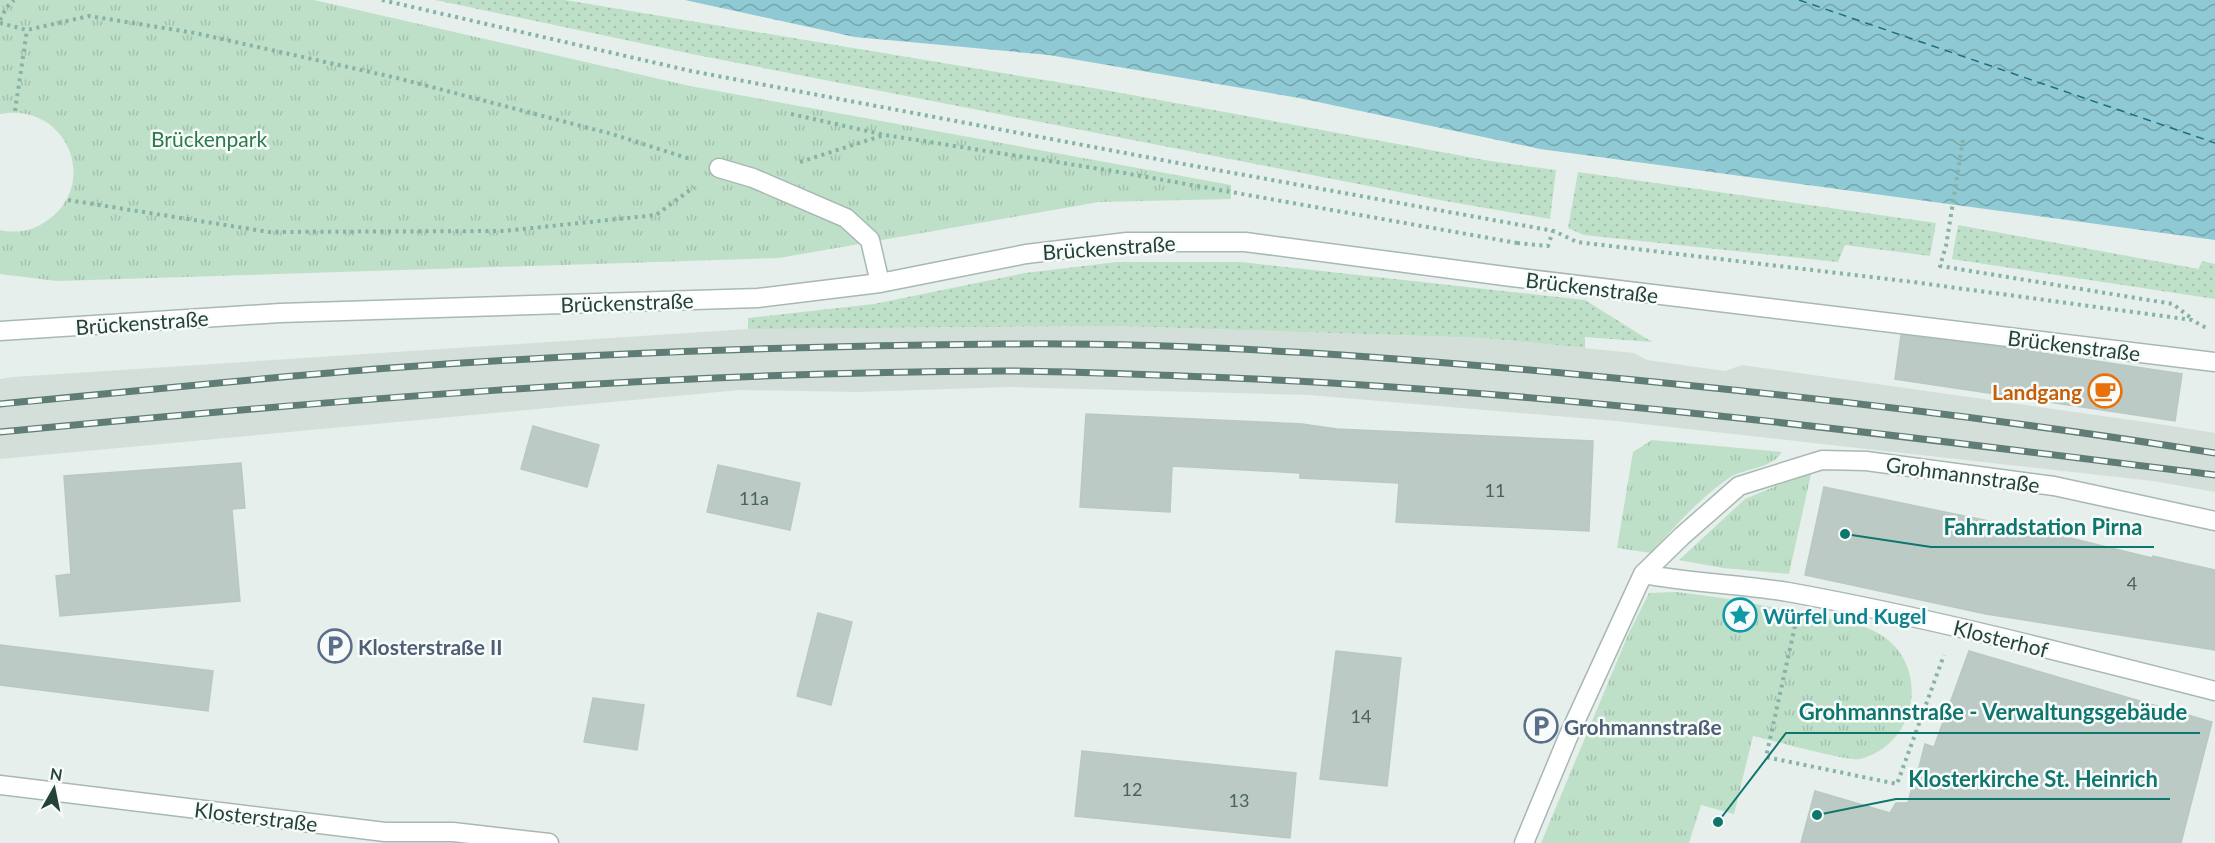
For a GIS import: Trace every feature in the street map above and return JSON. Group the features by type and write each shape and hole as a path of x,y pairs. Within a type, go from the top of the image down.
{"street":[{"path":"719,168 753,178 846,218 870,240 880,283"},
{"name":"Brückenstraße","path":"0,331 280,313 758,298 880,283 1026,254 1139,242 1245,242 1512,277 2215,362"},
{"name":"Grohmannstraße","path":"1524,843 1568,736 1643,574 1739,486 1822,460 1866,461 2054,486 2215,521"},
{"name":"Klosterhof","path":"1643,574 1801,595 1955,626 2215,691"},
{"name":"Klosterstraße","path":"0,785 385,832 549,843"}],"path":[{"path":"15,0 6,8 0,21 27,30 89,16 195,33 397,78 612,134 719,168"},
{"path":"382,0 691,71 1554,231 1577,242 1913,282 2192,320"},
{"path":"15,111 27,30"},
{"path":"791,114 885,135 1113,171 1517,243 1548,246 1554,231"},
{"path":"753,178 885,135"},
{"path":"1963,140 1941,266 2173,304 2210,331"},
{"path":"68,200 268,232 504,231 656,215 719,168"},
{"path":"1512,277 1517,243"},
{"path":"1801,595 1766,757 1897,784 1955,626"}],"shaded area":[{"path":"1116,326 1483,338 1634,353 1647,360 1725,371 1742,365 2159,424 2215,433 2215,492 2153,481 1616,421 1309,395 1009,387 858,392 740,390 0,459 0,379 13,377 748,329"}],"green space":[{"name":"Brückenpark","path":"0,0 314,0 690,86 1231,185 1231,199 1099,202 779,258 57,281 0,274 0,230 15,232 31,229 59,210 70,191 73,172 70,152 60,134 45,121 24,114 0,114"},
{"path":"435,0 565,0 1105,90 1490,161 1556,170 1550,219 1445,201 697,55"},
{"path":"1578,172 1936,223 1930,256 1845,245 1838,262 1584,235 1568,228"},
{"path":"1958,225 2199,269 2202,261 2215,264 2215,299 1952,259"},
{"path":"1117,262 1241,262 1585,300 1652,342 1585,337 1585,348 1483,338 1116,326 748,329 748,318 874,304 1025,273"},
{"path":"1652,440 1782,452 1771,462 1736,474 1718,486 1688,513 1651,553 1617,548 1633,452"},
{"path":"1811,474 1789,574 1723,568 1679,560 1745,499 1795,478"},
{"path":"1676,592 1766,606 1851,623 1874,631 1897,649 1907,665 1911,684 1911,703 1905,722 1894,738 1879,751 1860,759 1826,754 1753,736 1734,814 1701,805 1689,843 1541,843 1628,635 1649,593"}],"water":[{"path":"685,0 2215,0 2215,240 1540,149 1299,98 1049,55 855,37"}],"building":[{"path":"1901,335 2182,374 2175,421 1895,379"},
{"path":"1086,414 1593,441 1589,531 1396,522 1399,483 1300,478 1300,473 1172,466 1170,512 1080,507"},
{"path":"533,426 599,445 587,487 521,469"},
{"path":"241,463 245,508 232,509 240,601 60,616 56,576 71,574 64,476"},
{"path":"718,465 800,483 790,530 707,512"},
{"path":"1824,487 2215,570 2215,650 1986,614 1805,575"},
{"path":"818,613 852,622 831,705 797,696"},
{"path":"0,645 213,671 208,711 0,685"},
{"path":"1336,651 1401,658 1387,786 1320,779"},
{"path":"1969,651 2212,722 2181,843 1801,843 1815,791 1890,813 1896,803 1908,803 1925,744 1934,747"},
{"path":"593,698 644,705 637,750 584,742"},
{"path":"1082,751 1296,773 1290,838 1075,816"}],"ferry route":[{"path":"1799,0 2215,143"}],"railway":[{"path":"0,404 340,372 542,358 850,346 1148,345 1366,357 1662,383 1979,419 2215,453"},
{"path":"0,432 376,399 626,382 752,376 1003,371 1312,382 1570,401 1829,428 2215,475"}],"place":[{"name":"Landgang","path":"2105,391"},
{"name":"Fahrradstation Pirna","path":"1845,534"},
{"name":"Würfel und Kugel","path":"1740,615"},
{"name":"Klosterstraße II","path":"335,646"},
{"name":"Grohmannstraße","path":"1541,726"},
{"name":"Klosterkirche St. Heinrich","path":"1817,815"},
{"name":"Grohmannstraße - Verwaltungsgebäude","path":"1718,822"}]}
